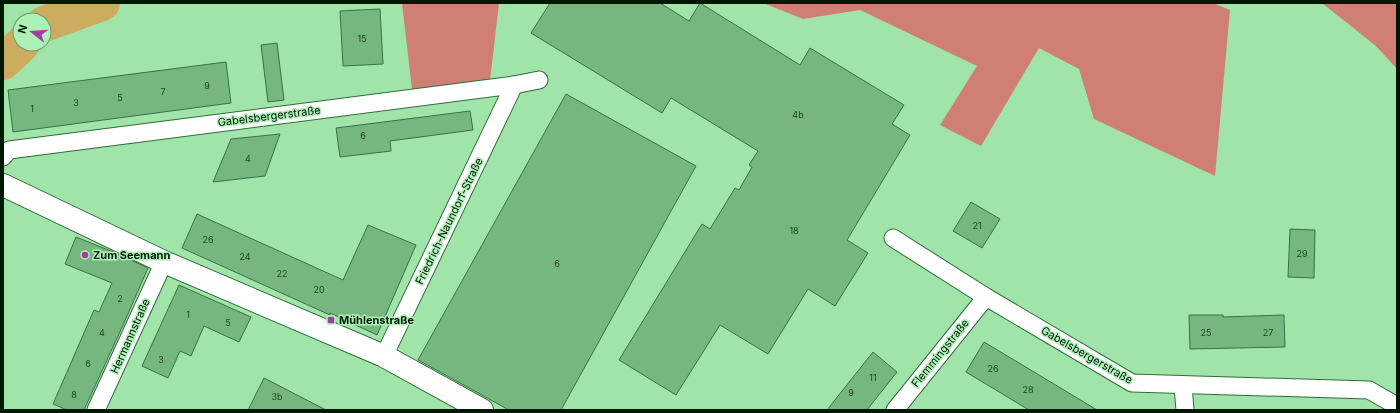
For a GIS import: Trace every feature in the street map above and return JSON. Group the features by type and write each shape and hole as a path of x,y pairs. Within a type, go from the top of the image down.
{"street":[{"name":"Gabelsbergerstraße","path":"3,157 9,150 514,85 539,80"},
{"name":"Friedrich-Naundorf-Straße","path":"384,356 514,85"},
{"path":"3,184 164,262 384,356 482,410"},
{"name":"Gabelsbergerstraße","path":"893,238 986,297 1132,383 1183,386 1369,390 1394,404"},
{"name":"Hermannstraße","path":"96,410 164,262"},
{"name":"Flemmingstraße","path":"895,410 986,297"},
{"path":"1183,386 1185,410"}],"shaded area":[{"path":"402,3 499,3 489,89 413,98"},
{"path":"763,3 1213,3 1230,10 1215,176 1094,119 1079,69 1039,48 981,146 940,125 977,66 860,10 803,19"},
{"path":"1322,3 1397,3 1397,69 1376,46"}],"building":[{"path":"550,3 660,3 689,21 700,3 800,65 810,48 904,105 892,124 910,135 847,240 868,253 835,306 808,289 768,354 720,325 676,395 619,360 702,224 710,229 735,188 739,190 752,167 749,165 758,151 671,98 662,113 531,33"},
{"path":"380,9 383,64 343,66 340,11"},
{"path":"277,43 284,100 268,102 261,45"},
{"path":"226,62 231,103 13,132 8,90"},
{"path":"566,94 696,166 561,410 509,410 418,360"},
{"path":"470,111 473,130 390,141 391,151 340,157 336,128"},
{"path":"280,134 265,176 213,182 231,139"},
{"path":"971,202 1000,219 982,248 953,231"},
{"path":"197,214 343,280 368,225 416,245 377,335 182,248"},
{"path":"1290,229 1315,230 1314,278 1288,277"},
{"path":"76,237 148,268 84,410 67,410 53,404 94,310 99,312 112,283 65,264"},
{"path":"179,285 251,317 239,342 204,326 191,356 180,351 168,378 142,366"},
{"path":"1189,315 1223,315 1223,317 1284,315 1285,347 1190,349"},
{"path":"984,342 1097,410 1029,410 966,372"},
{"path":"873,352 897,372 867,410 827,410"},
{"path":"264,378 326,410 248,410"}],"waterway":[{"path":"52,21 102,3"},
{"path":"3,62 14,52"}],"place":[{"name":"Zum Seemann","path":"85,255"},
{"name":"Mühlenstraße","path":"331,320"}]}
